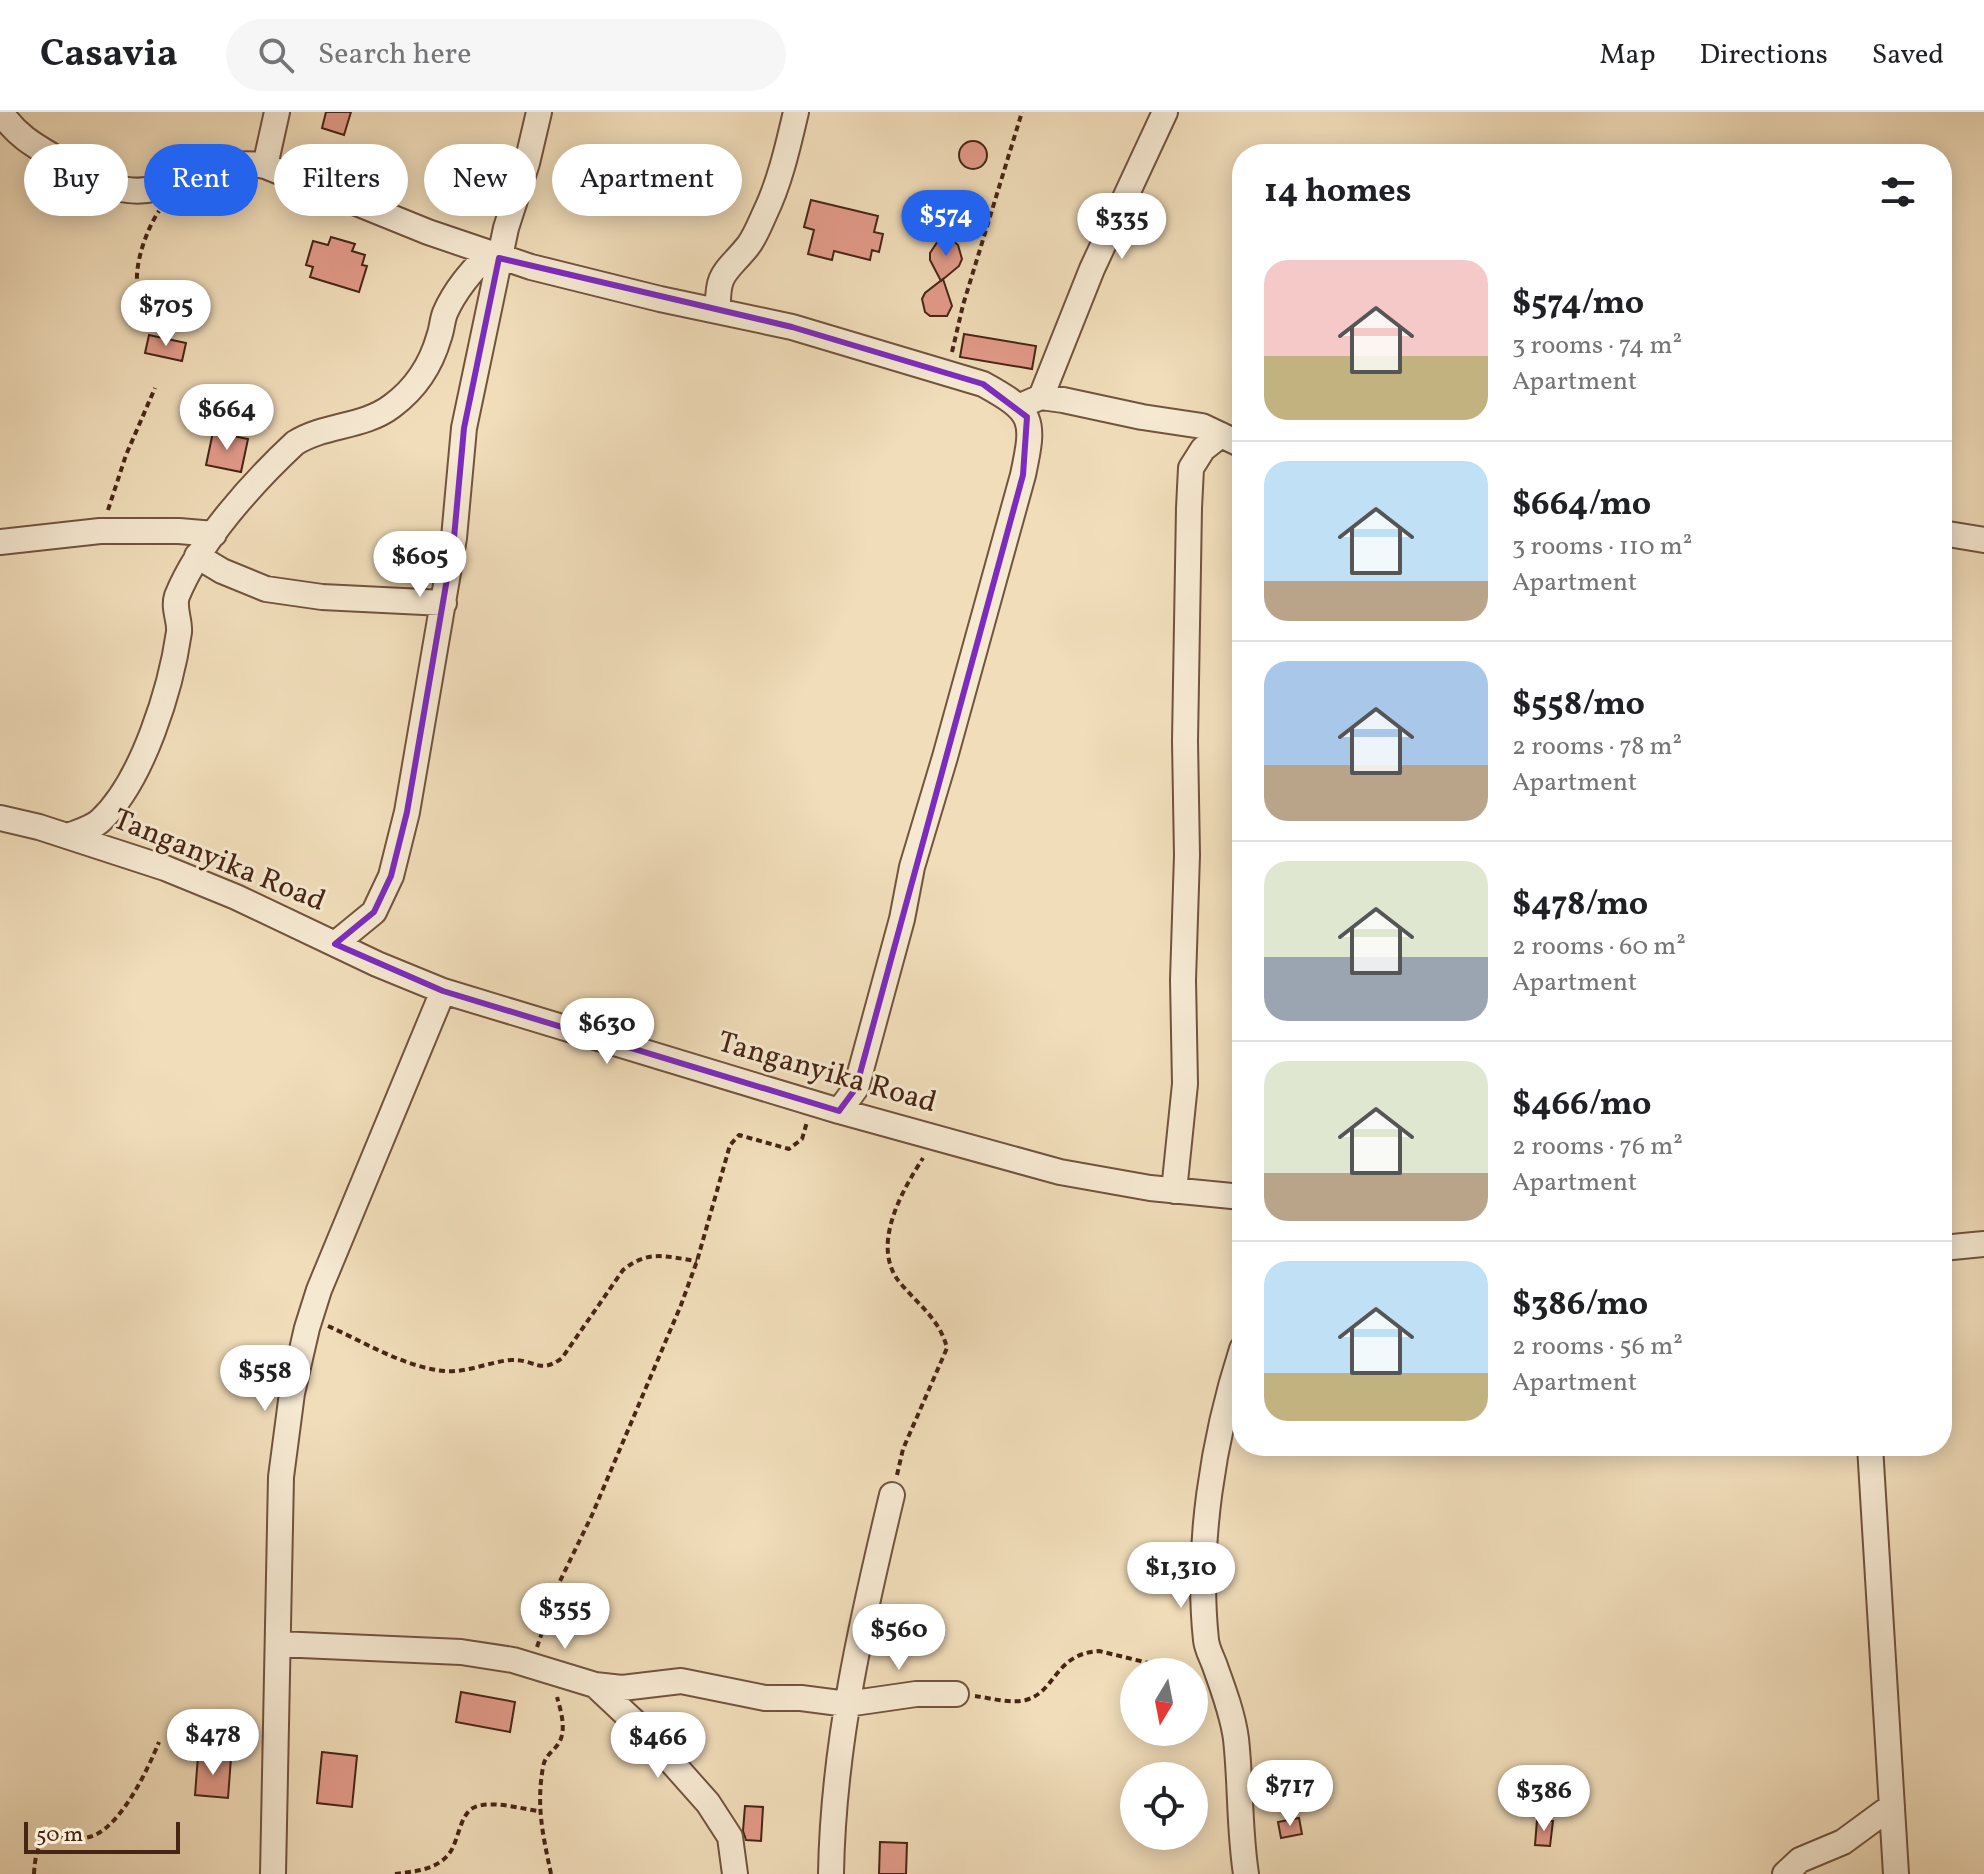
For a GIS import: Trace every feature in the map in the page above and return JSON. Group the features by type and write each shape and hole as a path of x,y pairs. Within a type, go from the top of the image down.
{"street":[{"path":"1,112 24,139 102,184 126,190 149,190 237,164 265,166 494,256 561,275 792,327 983,384 1009,398 1027,417 1031,437 1023,475 912,867 902,919 856,1088 839,1111"},
{"path":"265,166 277,112"},
{"path":"335,944 374,912 391,876 407,812 444,603 454,538 464,428 494,256 539,112"},
{"path":"718,310 718,288 722,276 749,245 767,209 787,151 796,112"},
{"path":"1041,397 1092,269 1165,112"},
{"path":"68,836 99,822 135,771 166,699 179,628 175,601 197,556 295,443 307,436 379,414 411,388 428,365 453,298 470,273 494,256"},
{"path":"1017,406 1041,397 1202,426 1231,440"},
{"path":"1174,1191 1185,1084 1185,741 1191,468 1203,449 1231,440"},
{"path":"0,542 100,531 214,534"},
{"path":"1952,535 1984,540"},
{"path":"197,556 222,571 266,589 322,597 444,603"},
{"name":"Tanganyika Road","path":"0,818 68,836 165,868 443,991 839,1111 1060,1172 1174,1191 1232,1196"},
{"path":"273,1874 281,1477 292,1393 310,1319 329,1264 443,991"},
{"path":"1952,1247 1984,1244"},
{"path":"1232,1382 1216,1451 1202,1569 1207,1644 1236,1737 1241,1841 1246,1874"},
{"path":"1871,1456 1896,1874"},
{"path":"831,1874 837,1769 847,1704 892,1495"},
{"path":"278,1644 461,1652 541,1668 595,1685 622,1688 681,1681 765,1698 801,1698 847,1704 916,1694 956,1694"},
{"path":"595,1685 644,1731 708,1803 730,1837 735,1874"},
{"path":"1785,1874 1800,1860 1843,1842 1892,1806"}],"path":[{"path":"947,374 963,305 1022,112"},
{"path":"149,327 137,278 150,228 157,216"},
{"path":"100,531 126,455 155,388"},
{"path":"551,1874 539,1811 544,1763 548,1753 559,1743 563,1725 541,1668 560,1581 663,1350 697,1261 735,1138 747,1136 780,1148 795,1146 802,1139 808,1124 805,1100"},
{"path":"892,1495 903,1449 947,1348 943,1331 898,1281 888,1255 888,1238 894,1215 910,1179 935,1139"},
{"path":"310,1319 402,1359 442,1371 461,1371 509,1360 524,1360 550,1367 562,1358 623,1270 636,1260 652,1255 697,1261"},
{"path":"956,1694 1017,1702 1034,1697 1077,1654 1099,1651 1128,1658"},
{"path":"34,1874 38,1849 46,1839 57,1835 83,1837 96,1834 109,1824 147,1772 159,1742"},
{"path":"395,1874 419,1872 447,1856 466,1814 475,1807 539,1811"}],"highlighted area":[{"path":"499,258 792,327 983,384 1027,417 1023,475 856,1088 839,1111 443,991 335,944 374,912 391,876 407,812 454,538 464,428"}],"building":[{"path":"326,112 351,112 344,135 322,128"},
{"path":"973,141 983,145 987,155 983,165 973,169 963,165 959,155 963,145"},
{"path":"957,192 966,196 970,205 966,214 957,218 948,214 944,205 948,196"},
{"path":"811,200 878,216 874,232 883,234 879,252 872,250 870,260 834,251 832,260 808,254 814,230 804,227"},
{"path":"331,237 355,244 352,251 365,255 362,265 367,266 359,292 310,277 313,267 306,265 313,241 328,245"},
{"path":"950,238 958,245 962,259 959,266 941,281 930,260 930,253 938,241"},
{"path":"943,279 952,306 947,316 930,316 925,312 922,299"},
{"path":"964,334 1036,346 1032,369 960,357"},
{"path":"149,335 186,343 182,361 145,353"},
{"path":"213,432 248,439 241,472 206,465"},
{"path":"461,1692 515,1702 510,1732 456,1722"},
{"path":"322,1752 357,1756 352,1807 317,1803"},
{"path":"198,1756 231,1758 228,1798 195,1795"},
{"path":"745,1806 763,1807 761,1841 746,1840 743,1831"},
{"path":"1299,1818 1302,1834 1281,1838 1278,1822"},
{"path":"1537,1820 1553,1821 1550,1846 1535,1845"},
{"path":"880,1842 907,1843 906,1874 879,1874"}]}
